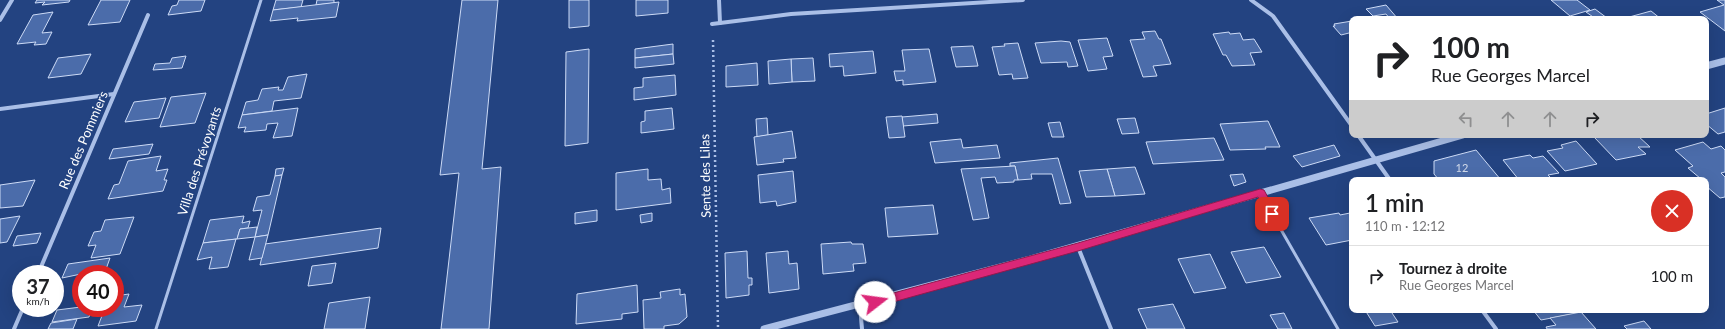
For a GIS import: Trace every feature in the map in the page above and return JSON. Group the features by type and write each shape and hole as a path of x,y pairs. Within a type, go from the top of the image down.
{"street":[{"path":"0,20 12,0"},
{"path":"719,0 720,23"},
{"path":"712,24 791,14 1023,0"},
{"path":"1251,0 1273,16 1349,122"},
{"name":"Rue des Pommiers","path":"42,265 148,15"},
{"path":"1709,65 1725,61"},
{"path":"0,109 114,94"},
{"path":"1360,138 1388,177"},
{"path":"764,329 860,306 1078,247 1453,138"},
{"path":"1078,247 1111,329"},
{"path":"860,306 862,329"},
{"path":"1484,313 1496,329"},
{"path":"14,329 19,317"}],"lane":[{"name":"Villa des Prévoyants","path":"156,329 261,0"},
{"path":"1260,193 1338,329"}],"path":[{"name":"Sente des Lilas","path":"712,24 718,329"}],"building":[{"path":"37,0 70,0 69,2 42,5 45,2 35,3"},
{"path":"101,0 130,0 120,22 88,25"},
{"path":"179,0 205,0 201,11 168,15 172,6 177,5"},
{"path":"276,0 303,0 301,7 273,10"},
{"path":"317,0 334,0 334,3 316,5"},
{"path":"462,0 498,0 482,169 501,167 489,329 441,329 459,173 440,175"},
{"path":"569,0 589,0 589,26 569,28"},
{"path":"636,0 668,0 668,13 636,16"},
{"path":"1551,0 1577,0 1590,10 1570,16"},
{"path":"1717,0 1725,0 1725,31 1709,19 1709,16 1705,16 1700,12 1724,5"},
{"path":"339,2 336,17 297,21 298,18 270,21 273,10"},
{"path":"1386,5 1395,16 1388,16 1386,14 1373,16 1366,9"},
{"path":"1595,9 1604,16 1592,16 1586,12"},
{"path":"1651,11 1657,16 1633,16"},
{"path":"53,12 42,33 52,32 46,44 34,45 36,42 17,44 33,15"},
{"path":"1349,22 1349,33 1341,35 1333,26 1335,26 1334,24"},
{"path":"1155,31 1159,39 1161,39 1171,64 1153,66 1157,76 1143,77 1130,40 1145,39 1142,32"},
{"path":"1229,32 1230,34 1240,33 1243,40 1254,39 1262,52 1250,53 1255,65 1232,66 1226,55 1223,55 1213,34"},
{"path":"1107,38 1113,56 1103,57 1107,69 1088,71 1078,40"},
{"path":"1061,41 1070,42 1078,66 1068,67 1067,62 1041,63 1035,43"},
{"path":"1018,43 1028,78 1013,79 1012,74 999,75 992,47"},
{"path":"673,44 673,54 635,58 635,49"},
{"path":"973,46 978,66 956,67 951,47"},
{"path":"589,49 588,143 565,146 566,52"},
{"path":"929,49 936,82 903,85 903,80 896,81 894,71 905,71 902,50"},
{"path":"873,51 876,73 844,76 843,66 830,67 829,54"},
{"path":"91,54 81,74 48,78 58,58"},
{"path":"673,54 674,64 635,68 635,58"},
{"path":"186,56 182,68 153,70 155,64 170,63 172,58"},
{"path":"813,58 815,81 792,82 791,59"},
{"path":"791,59 792,82 769,84 768,61"},
{"path":"757,63 758,85 726,87 726,66"},
{"path":"307,74 301,98 274,101 272,111 242,115 246,102 258,100 262,89 279,87 278,90 283,90 288,77"},
{"path":"675,75 676,95 634,100 634,88 643,87 643,78"},
{"path":"206,93 195,123 160,127 171,97"},
{"path":"166,98 159,118 125,122 134,102"},
{"path":"298,108 292,136 273,138 278,123 267,124 266,130 244,132 246,127 238,128 242,115"},
{"path":"672,108 674,129 641,133 641,122 645,121 645,111"},
{"path":"1725,108 1725,132 1718,134 1709,126 1709,113"},
{"path":"937,114 938,123 903,126 902,117"},
{"path":"902,116 905,137 889,138 886,117"},
{"path":"767,118 768,135 757,137 756,119"},
{"path":"1135,118 1139,133 1122,134 1117,119"},
{"path":"1268,121 1280,147 1230,150 1220,124"},
{"path":"1060,122 1064,137 1052,137 1048,123"},
{"path":"792,131 796,158 783,159 784,162 757,165 754,137"},
{"path":"1214,138 1224,160 1153,164 1146,142"},
{"path":"1595,138 1640,138 1650,147 1638,147 1646,154 1616,160"},
{"path":"961,139 963,148 997,145 1000,158 935,163 930,142"},
{"path":"1576,141 1597,164 1565,171 1547,151 1563,148 1561,145"},
{"path":"1703,142 1711,149 1721,146 1725,150 1725,172 1721,173 1725,177 1725,197 1720,198 1709,189 1709,177 1699,177 1688,168 1693,166 1675,150"},
{"path":"153,144 149,154 109,159 113,149"},
{"path":"1334,145 1340,156 1302,167 1293,156"},
{"path":"1476,150 1498,177 1436,177 1434,174 1434,161"},
{"path":"1530,155 1533,158 1543,156 1559,173 1548,175 1550,177 1517,177 1503,160"},
{"path":"161,156 156,171 168,169 164,180 167,180 163,191 108,199 114,185 119,184 128,161"},
{"path":"1058,158 1071,203 1060,204 1052,174 1031,174 1032,179 1018,180 1015,166 1010,166 1010,163"},
{"path":"1015,166 1018,180 1014,180 1014,182 997,183 995,177 981,178 989,218 973,220 961,169"},
{"path":"1135,167 1145,194 1115,196 1107,169"},
{"path":"284,168 282,175 275,176 276,169"},
{"path":"648,169 648,180 661,179 662,190 670,188 671,203 616,210 616,173"},
{"path":"1107,169 1115,196 1086,197 1079,171"},
{"path":"793,171 796,202 777,206 776,201 760,203 758,175"},
{"path":"1243,174 1246,182 1234,186 1230,175"},
{"path":"282,175 268,235 255,237 262,210 253,211 257,197 270,195 275,176"},
{"path":"35,180 23,206 0,208 0,185"},
{"path":"933,205 938,234 888,237 885,208"},
{"path":"597,210 597,221 575,224 575,213"},
{"path":"652,213 652,221 641,223 640,215"},
{"path":"1339,213 1340,215 1349,213 1349,241 1326,245 1309,218"},
{"path":"20,216 7,242 0,243 0,219"},
{"path":"244,216 242,223 250,221 248,228 240,229 237,239 203,243 210,220"},
{"path":"134,217 120,254 91,258 96,245 88,246 94,232 101,231 105,220"},
{"path":"257,227 255,237 237,239 240,229"},
{"path":"381,228 378,248 260,265 265,244"},
{"path":"41,233 37,243 13,246 17,236"},
{"path":"268,235 262,258 249,260 255,237"},
{"path":"236,239 228,267 209,269 212,257 197,260 203,243"},
{"path":"851,242 852,244 863,244 866,263 853,264 854,271 823,274 821,244"},
{"path":"1264,247 1281,277 1246,283 1231,252"},
{"path":"747,251 748,278 752,278 752,285 749,285 749,295 726,298 725,253"},
{"path":"788,251 789,264 797,263 799,289 769,293 766,253"},
{"path":"1210,254 1226,288 1194,293 1178,259"},
{"path":"110,258 108,265 72,265 72,276 64,278 68,264"},
{"path":"336,263 332,283 308,286 312,266"},
{"path":"637,285 638,312 622,314 622,319 576,324 577,294"},
{"path":"680,289 680,295 685,294 687,317 679,324 664,326 664,329 644,329 643,300 661,298 660,292"},
{"path":"129,294 124,307 124,295"},
{"path":"370,297 365,329 324,329 329,303"},
{"path":"1173,304 1185,329 1147,329 1138,309"},
{"path":"142,305 136,321 98,326 102,317 124,317 124,307"},
{"path":"72,308 72,317 89,317 52,322 54,317 64,317 64,309"},
{"path":"1284,313 1292,329 1278,329 1270,315"},
{"path":"1367,313 1392,313 1398,322 1375,326"},
{"path":"1535,313 1578,313 1541,320"},
{"path":"1582,313 1596,329 1547,329 1546,327 1556,325 1550,318"},
{"path":"77,319 73,329 48,329 51,323"},
{"path":"1644,321 1651,329 1627,329 1624,326"}],"route":[{"path":"875,302 1078,247 1260,193 1272,214"}]}
